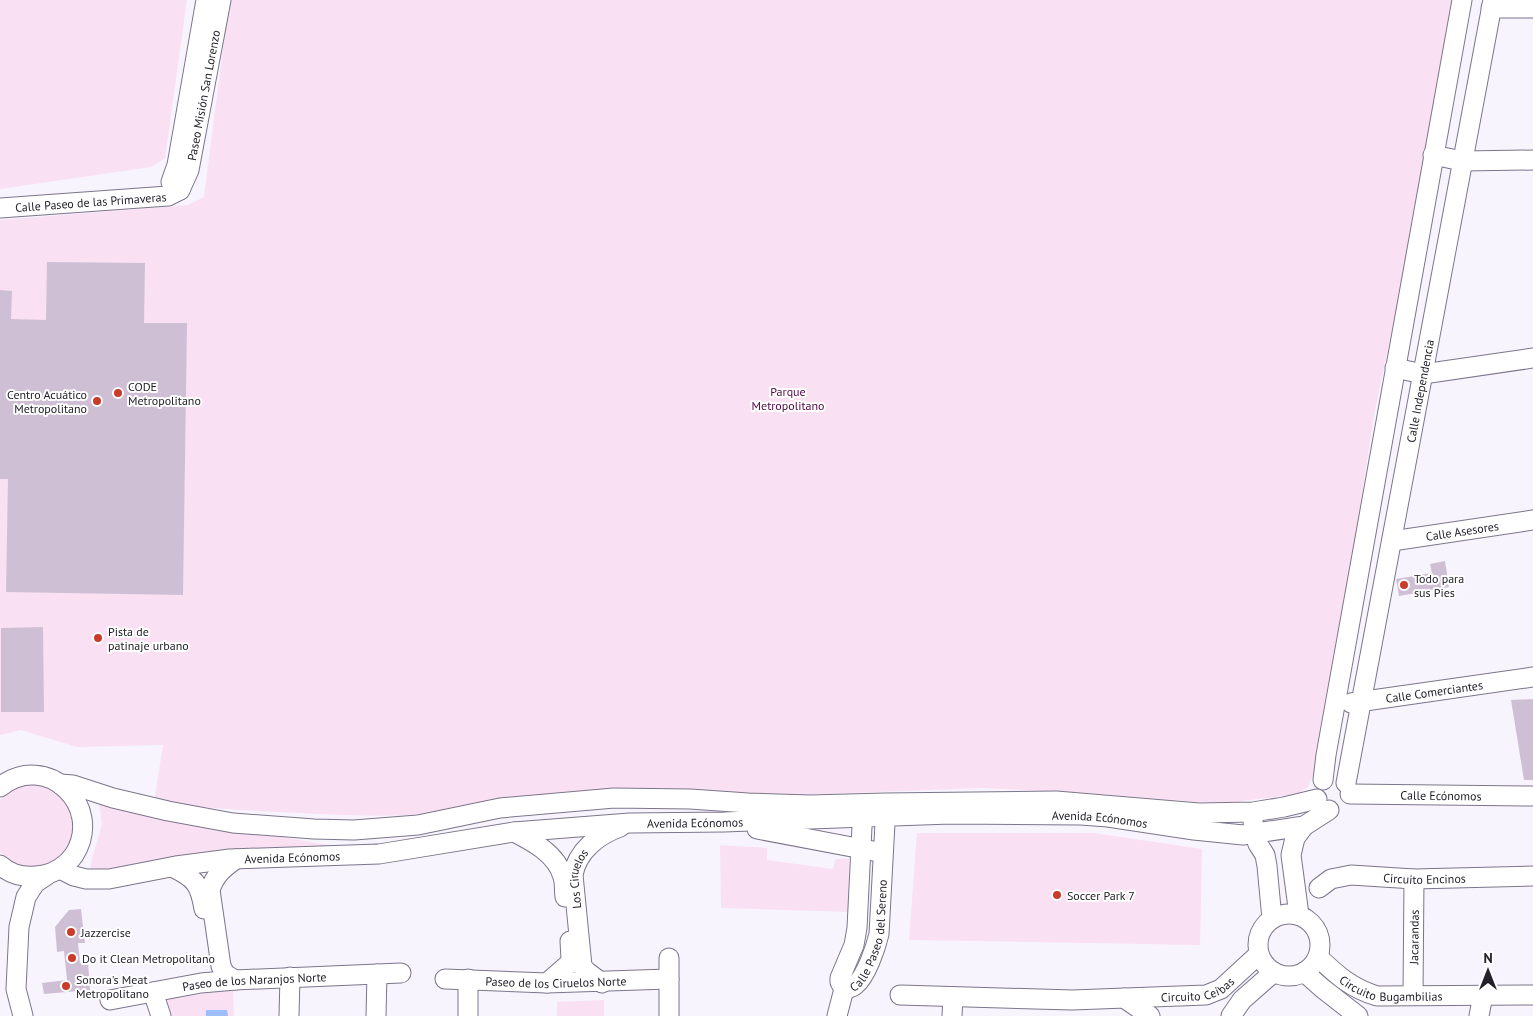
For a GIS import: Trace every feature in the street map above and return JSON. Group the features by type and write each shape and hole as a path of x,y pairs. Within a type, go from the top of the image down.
{"street":[{"name":"Paseo Misión San Lorenzo","path":"176,186 177,165 206,0"},
{"name":"Paseo Misión San Lorenzo","path":"176,186 189,170 221,0"},
{"path":"1348,788 1346,805 1342,809 1323,805 1316,792 1318,785 1323,780 1462,0"},
{"path":"1492,4 1533,8"},
{"name":"Calle Independencia","path":"1348,788 1362,701 1492,4"},
{"path":"1433,155 1462,160 1533,160"},
{"name":"Calle Paseo de las Primaveras","path":"0,195 162,185 176,186"},
{"name":"Calle Paseo de las Primaveras","path":"0,208 168,196 176,186"},
{"path":"1395,368 1423,374 1533,358"},
{"name":"Calle Asesores","path":"1392,541 1533,520"},
{"name":"Calle Comerciantes","path":"1336,706 1533,677"},
{"path":"0,768 17,777"},
{"name":"Avenida Ecónomos","path":"17,777 37,775 47,777 60,784 73,785 113,798 168,811 233,823 314,829 354,830 406,826 500,808 614,798 705,799 748,803 810,805 863,811"},
{"path":"0,787 17,777"},
{"name":"Calle Ecónomos","path":"1323,780 1335,777 1348,788 1533,796"},
{"path":"23,1016 16,989 19,927 26,897 35,883 71,859 78,847 82,834 83,819 79,805 60,784"},
{"path":"704,822 705,799"},
{"name":"Avenida Ecónomos","path":"53,872 86,879 108,879 172,867 236,859 379,854 514,832 630,823 724,822 886,810 950,814 1112,804 1199,813 1253,812 1284,807 1323,805"},
{"name":"Avenida Ecónomos","path":"1055,808 1194,830 1242,835 1304,826 1323,805"},
{"name":"Calle Paseo del Sereno","path":"863,811 857,928 854,945 840,978 844,989 853,987 859,982 876,948 881,916 886,810"},
{"path":"1253,812 1254,833 1265,855 1267,866 1272,919"},
{"path":"724,822 884,853"},
{"name":"Los Ciruelos","path":"602,982 586,971 582,966 580,958 575,866 580,856 595,840 630,823"},
{"path":"406,826 410,850"},
{"path":"1299,915 1291,855 1295,838 1304,826"},
{"name":"Los Ciruelos","path":"514,832 544,850 563,876 572,959 547,984"},
{"path":"235,980 225,974 220,966 210,890 216,876 236,859"},
{"path":"0,865 18,875 32,877 53,872"},
{"path":"172,867 194,880 201,892 212,968 201,984"},
{"name":"Circuito Encinos","path":"1319,888 1332,880 1351,875 1414,879 1533,876"},
{"name":"Jacarandas","path":"1413,995 1414,879"},
{"path":"1280,915 1299,915 1310,922 1318,932 1321,945 1318,958 1304,972 1294,976 1284,976 1268,967 1259,954 1258,941 1263,928 1272,919 1280,915"},
{"name":"Circuito Ceibas","path":"900,995 954,997 1071,1008 1124,998 1206,994 1221,989 1259,954"},
{"path":"669,958 669,1016"},
{"name":"Circuito Bugambilias","path":"1318,958 1343,980 1361,991 1377,996 1533,995"},
{"name":"Circuito Ceibas","path":"1231,1016 1242,1000 1274,972"},
{"path":"1304,972 1316,984 1353,1012 1361,991"},
{"name":"Paseo de los Naranjos Norte","path":"110,1000 235,980 401,973"},
{"path":"376,1016 377,974"},
{"path":"289,1016 290,978"},
{"name":"Paseo de los Ciruelos Norte","path":"445,979 547,984 669,979"},
{"path":"468,979 468,1016"},
{"path":"837,1016 844,989"},
{"path":"153,992 161,1016"},
{"path":"1479,1016 1483,995"},
{"path":"952,1016 954,997"},
{"name":"Circuito Ceibas","path":"1124,998 1150,1016"}],"green space":[{"path":"0,0 187,0 165,158 151,167 0,189"},
{"name":"Parque Metropolitano","path":"231,0 1455,0 1418,192 1412,234 1374,415 1348,585 1314,773 1308,787 1297,794 1234,802 1198,802 1086,793 981,788 775,796 404,815 334,815 226,809 154,802 163,745 77,747 21,730 0,735 0,220 188,205 204,197"},
{"path":"33,784 58,794 71,809 74,827 68,845 56,859 39,867 20,866 0,852 0,800 15,789"},
{"path":"98,796 212,825 346,848 90,872 92,858 102,825"},
{"name":"Soccer Park 7","path":"917,833 1094,833 1202,849 1200,945 909,940"},
{"path":"720,845 767,848 767,860 833,869 835,859 849,859 848,912 721,908"},
{"path":"233,989 234,1016 172,1016 167,1000"},
{"path":"604,1000 604,1016 557,1016 557,1002"}],"water":[{"path":"206,1010 227,1010 228,1016 206,1016"}],"building":[{"name":"Centro Acuático Metropolitano","path":"47,262 145,263 144,323 187,323 183,595 6,592 8,479 0,479 0,290 12,291 11,319 46,320"},
{"path":"1445,561 1449,587 1399,596 1396,579 1432,573 1430,564"},
{"path":"43,627 44,712 1,712 1,628"},
{"path":"1533,699 1533,780 1524,780 1511,700"},
{"path":"81,909 85,943 78,943 80,963 88,962 90,990 44,994 42,983 67,980 64,951 57,952 55,927 69,910"}],"place":[{"name":"CODE Metropolitano","path":"118,393"},
{"name":"Centro Acuático Metropolitano","path":"97,401"},
{"name":"Todo para sus Pies","path":"1404,585"},
{"name":"Pista de patinaje urbano","path":"98,638"},
{"name":"Soccer Park 7","path":"1057,895"},
{"name":"Jazzercise","path":"71,932"},
{"name":"Do it Clean Metropolitano","path":"72,958"},
{"name":"Sonora's Meat Metropolitano","path":"66,986"}]}
